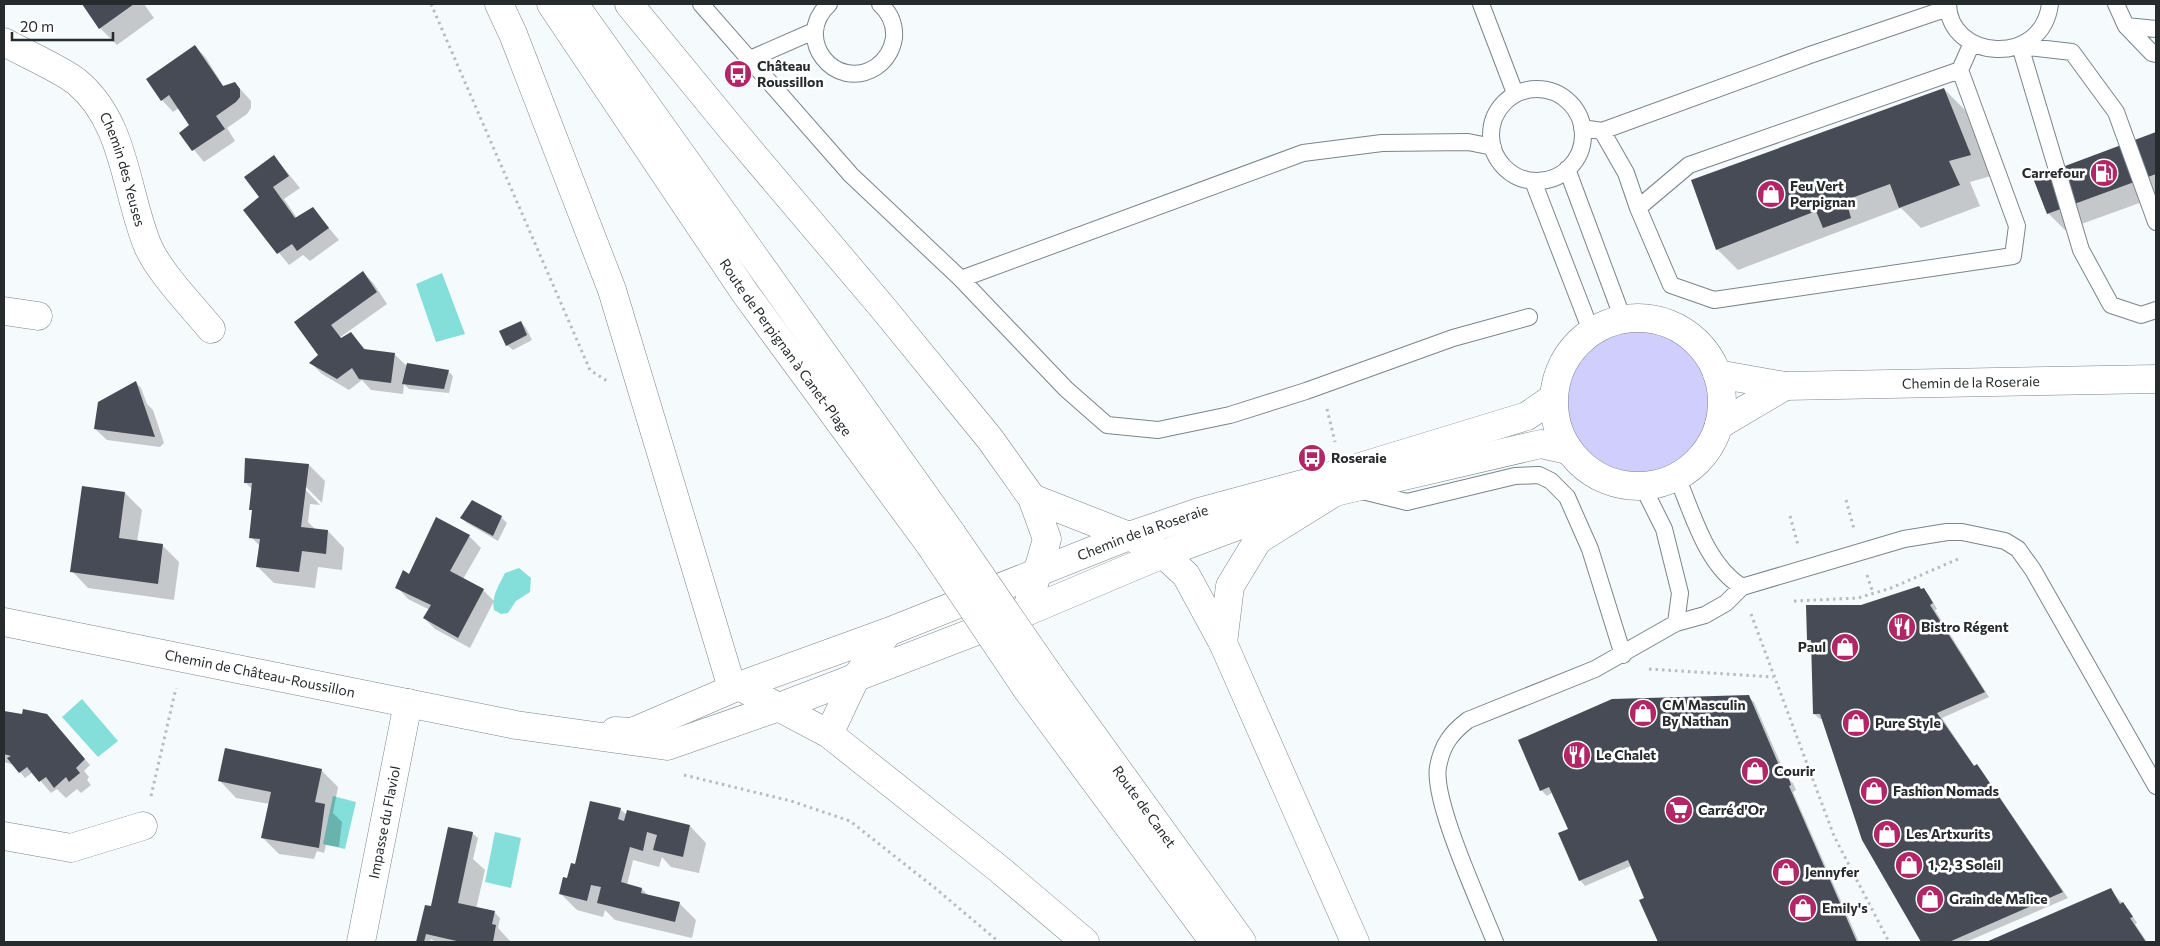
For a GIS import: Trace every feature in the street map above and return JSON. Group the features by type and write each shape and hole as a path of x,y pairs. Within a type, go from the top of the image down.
{"main road":[{"path":"499,4 514,34 612,290 729,678 739,686 829,734 999,869 1085,942"},
{"name":"Route de Perpignan à Canet-Plage","path":"551,4 745,292 941,540"},
{"name":"Route de Perpignan à Canet-Plage","path":"574,4 1036,680"},
{"path":"629,4 946,385 990,439 1032,498 1047,539 1026,612"},
{"name":"Chemin des Yeuses","path":"4,42 76,81 102,107 114,134 147,245 164,271 211,329"},
{"path":"4,311 38,316"},
{"path":"1641,318 1666,322 1688,334 1705,351 1717,374 1722,397 1719,425 1708,450 1689,470 1665,482 1643,486 1611,482 1587,470 1568,450 1556,424 1553,398 1558,372 1572,349 1591,331 1623,319 1641,318"},
{"name":"Chemin de la Roseraie","path":"1717,374 1785,386 2156,379"},
{"name":"Chemin de la Roseraie","path":"1719,425 1785,386"},
{"name":"Chemin de la Roseraie","path":"739,686 888,632 1129,536 1199,512 1314,481 1527,416 1553,398"},
{"name":"Chemin de la Roseraie","path":"779,707 1026,612 1163,554 1343,490 1541,444 1568,450"},
{"path":"1223,643 1230,586 1258,540 1343,490"},
{"path":"1032,498 1129,536 1163,554 1186,575 1223,643 1355,942"},
{"name":"Chemin de Château-Roussillon","path":"4,622 516,725 668,746 779,707"},
{"path":"829,734 855,679 888,632"},
{"name":"Route de Canet","path":"1036,680 1214,942"},
{"name":"Route de Canet","path":"1036,680 1242,942"},
{"name":"Chemin de Château-Roussillon","path":"516,725 632,732 739,686"},
{"name":"Impasse du Flaviol","path":"361,942 408,702"},
{"path":"4,836 71,848 144,826"}],"lane":[{"path":"701,4 851,175 962,279 1066,389 1107,426 1158,430 1230,414 1321,386 1453,338 1529,317"},
{"path":"829,4 817,19 814,31 816,45 822,57 831,67 857,74 870,71 881,64 889,55 893,44 894,31 892,19 880,4"},
{"path":"1481,4 1515,93"},
{"path":"1582,128 1602,131 1948,6 1961,33 1972,43 1987,49 2004,50 2020,46 2033,38 2043,26 2050,4"},
{"path":"2116,4 2126,26 2152,53 2156,54"},
{"path":"2126,26 2156,28"},
{"path":"750,59 814,31"},
{"path":"1602,131 1626,173 1638,208 1671,285 1714,300 2013,256 2017,226 1960,70 1972,43"},
{"path":"2020,46 2072,52 2116,112 2156,222"},
{"path":"2020,46 2081,250 2111,305 2141,315 2156,310"},
{"path":"1638,208 1690,165 1960,70"},
{"path":"1529,89 1544,89 1558,93 1569,102 1578,114 1582,128 1582,143 1577,158 1567,169 1545,180 1533,181 1520,178 1508,171 1498,160 1492,147 1491,132 1494,116 1503,103 1515,93 1529,89"},
{"path":"962,279 1304,153 1382,143 1468,142 1492,147"},
{"path":"1567,169 1623,319"},
{"path":"1533,181 1591,331"},
{"path":"1343,490 1407,502 1515,476 1539,475 1551,481 1567,497 1590,549 1623,655"},
{"path":"1678,477 1709,550 1730,580 1742,587"},
{"path":"1643,486 1664,529 1680,593 1676,623"},
{"path":"1495,942 1441,802 1438,769 1444,743 1453,732 1468,720 1601,666 1676,623 1705,614 1726,603 1742,587 1904,539 1947,532 1984,535 2005,541 2018,549 2034,570 2156,786"},
{"path":"1680,593 1705,614"}],"path":[{"path":"431,4 590,370 647,407"},
{"path":"1321,386 1337,450"},
{"path":"1786,601 1858,598 1891,588 1956,560 1984,535"},
{"path":"1742,587 1834,836 1889,942"},
{"path":"144,826 183,658"},
{"path":"1601,666 1774,677"},
{"path":"676,772 791,801 850,821 935,888 999,942"}],"shaded area":[{"path":"442,273 465,334 436,342 416,284"},
{"path":"1637,318 1669,324 1684,332 1702,349 1715,370 1721,402 1715,434 1707,449 1690,467 1669,480 1637,486 1605,480 1590,472 1572,455 1559,434 1553,402 1559,370 1567,355 1584,337 1605,324"},
{"path":"519,568 531,578 530,592 516,601 508,613 501,614 494,610 493,605 496,591 505,573"},
{"path":"82,699 118,741 98,757 62,717"},
{"path":"333,796 356,802 345,849 323,844"},
{"path":"495,832 521,838 511,888 485,882"}],"building":[{"path":"82,4 134,4 99,29"},
{"path":"195,45 223,86 235,82 240,89 240,97 216,116 225,129 192,151 179,133 189,125 169,95 161,101 146,79"},
{"path":"1944,88 1971,155 1949,161 1960,185 1899,208 1890,184 1846,200 1851,218 1823,228 1816,211 1716,250 1691,180"},
{"path":"2156,132 2156,174 2047,214 2033,178"},
{"path":"274,155 289,176 273,187 295,218 313,207 329,228 297,251 292,244 277,254 243,210 259,197 244,177"},
{"path":"363,271 377,292 331,325 341,338 351,332 364,349 395,353 391,383 359,379 352,368 337,379 309,363 318,355 294,322"},
{"path":"521,321 527,335 506,346 499,331"},
{"path":"407,363 449,370 444,389 402,384"},
{"path":"136,381 155,437 94,429 98,402"},
{"path":"245,458 309,464 301,527 328,530 326,554 302,551 299,572 256,567 260,539 249,538 252,510 249,510 252,483 244,483"},
{"path":"82,486 125,492 119,538 163,544 158,584 70,572"},
{"path":"472,500 502,516 493,536 460,518"},
{"path":"436,517 470,535 450,571 484,589 458,638 423,618 431,605 395,588 403,570 409,574"},
{"path":"1919,586 1921,589 1924,588 1933,603 1930,605 1985,692 1937,713 1974,766 1977,764 2063,892 1949,942 1921,942 1862,840 1820,714 1813,714 1811,640 1807,640 1806,605 1861,605"},
{"name":"Carré d'Or","path":"1749,695 1784,777 1788,776 1791,785 1789,786 1857,942 1658,942 1639,900 1644,898 1628,860 1579,881 1558,833 1568,829 1549,787 1540,791 1518,740 1612,699"},
{"path":"23,709 47,714 85,759 76,768 80,773 69,782 66,777 54,788 46,777 39,782 27,767 19,773 7,758 11,756 4,754 4,711 22,714"},
{"path":"225,748 322,769 315,802 325,804 319,848 261,838 271,792 218,781"},
{"path":"590,801 621,808 618,819 624,821 627,810 690,825 683,857 653,850 657,835 647,832 643,851 630,847 621,882 642,888 641,893 680,902 675,922 597,903 601,887 591,885 587,901 559,894 563,877 567,878 571,863 575,864"},
{"path":"448,827 473,832 458,903 495,911 492,924 496,925 493,942 461,942 426,934 424,942 416,942 425,905 431,906"},
{"path":"2111,888 2120,904 2123,902 2133,917 2130,918 2146,942 1986,942"}],"place":[{"name":"Château Roussillon","path":"738,74"},
{"name":"Carrefour","path":"2104,173"},
{"name":"Feu Vert Perpignan","path":"1771,194"},
{"name":"Roseraie","path":"1312,458"},
{"name":"Bistro Régent","path":"1902,627"},
{"name":"Paul","path":"1845,647"},
{"name":"CM Masculin By Nathan","path":"1643,713"},
{"name":"Pure Style","path":"1856,723"},
{"name":"Le Chalet","path":"1577,755"},
{"name":"Courir","path":"1755,771"},
{"name":"Fashion Nomads","path":"1874,791"},
{"name":"Carré d'Or","path":"1679,810"},
{"name":"Les Artxurits","path":"1887,834"},
{"name":"1, 2, 3 Soleil","path":"1909,865"},
{"name":"Jennyfer","path":"1786,872"},
{"name":"Grain de Malice","path":"1930,899"},
{"name":"Emily's","path":"1803,908"}]}
